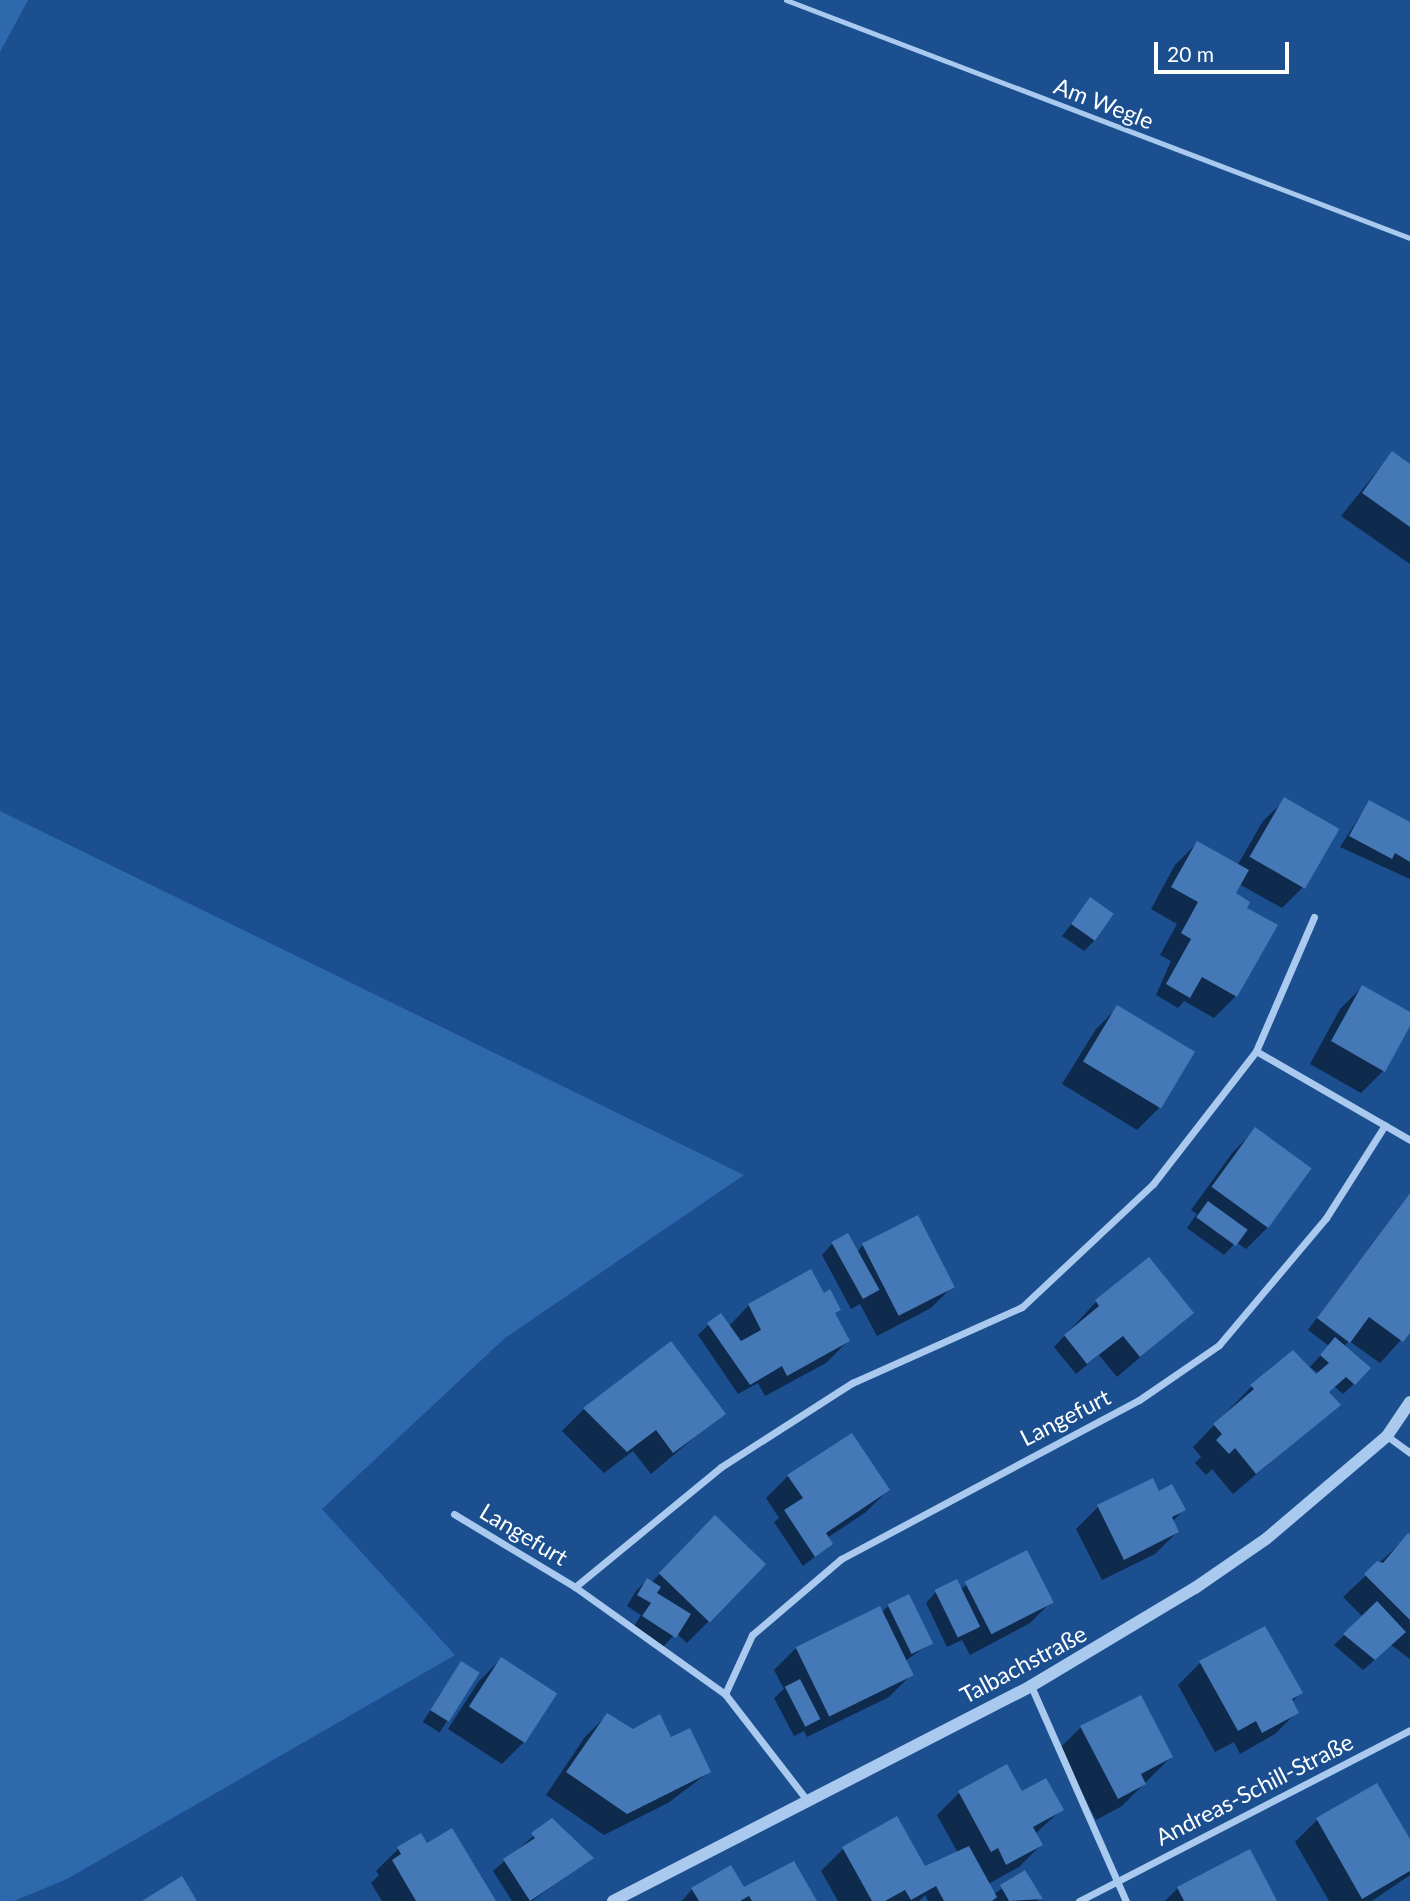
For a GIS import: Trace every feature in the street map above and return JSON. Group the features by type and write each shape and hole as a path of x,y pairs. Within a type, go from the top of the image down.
{"street":[{"name":"Langefurt","path":"575,1587 721,1467 841,1390 1022,1307 1153,1184 1256,1051 1314,917"},
{"path":"1256,1051 1410,1140"},
{"name":"Langefurt","path":"725,1694 752,1635 841,1559 1139,1400 1219,1345 1326,1218 1385,1125"},
{"name":"Talbachstraße","path":"613,1901 1031,1686 1195,1588 1266,1539 1387,1436 1410,1402"},
{"path":"1387,1436 1410,1453"},
{"name":"Langefurt","path":"454,1514 575,1587 725,1694 807,1800"},
{"path":"1031,1686 1126,1901"},
{"name":"Andreas-Schill-Straße","path":"1079,1901 1410,1730"}],"lane":[{"name":"Am Wegle","path":"786,0 1410,238"}],"shaded area":[{"path":"0,0 28,0 0,52"},
{"path":"0,811 744,1175 505,1338 322,1509 455,1655 67,1879 14,1901 0,1901"}],"building":[{"path":"1392,451 1410,464 1410,527 1362,493"},
{"path":"1284,797 1339,829 1305,889 1250,857"},
{"path":"1369,800 1410,822 1410,862 1395,853 1392,859 1349,836"},
{"path":"1197,841 1249,870 1236,893 1250,902 1247,908 1278,925 1237,997 1202,977 1190,998 1166,984 1191,939 1181,933 1198,902 1171,887"},
{"path":"1090,897 1114,914 1095,941 1071,924"},
{"path":"1362,985 1410,1012 1410,1026 1385,1072 1331,1041"},
{"path":"1117,1005 1195,1052 1161,1108 1083,1062"},
{"path":"1255,1127 1312,1168 1268,1228 1212,1187"},
{"path":"1410,1193 1410,1333 1403,1342 1369,1317 1350,1343 1317,1318"},
{"path":"1208,1201 1248,1230 1236,1246 1196,1217"},
{"path":"918,1215 955,1287 899,1316 862,1244"},
{"path":"848,1233 880,1290 863,1299 831,1242"},
{"path":"1149,1257 1194,1313 1140,1357 1123,1336 1087,1364 1064,1335 1099,1306 1095,1300"},
{"path":"811,1269 824,1293 830,1289 841,1310 835,1313 850,1341 787,1376 782,1366 750,1385 707,1323 721,1313 741,1341 761,1330 748,1304"},
{"path":"1335,1337 1371,1368 1355,1385 1346,1377 1329,1392 1341,1405 1256,1474 1235,1448 1229,1454 1216,1440 1222,1434 1213,1424 1254,1389 1250,1385 1293,1350 1316,1374 1329,1363 1320,1355"},
{"path":"671,1341 726,1414 673,1453 656,1430 627,1452 583,1408"},
{"path":"852,1433 890,1490 826,1533 833,1544 815,1557 784,1510 803,1498 787,1475"},
{"path":"1153,1478 1159,1491 1172,1484 1186,1510 1172,1517 1179,1532 1124,1560 1097,1505"},
{"path":"715,1515 766,1564 710,1623 659,1573"},
{"path":"1408,1533 1410,1620 1364,1574 1377,1561 1383,1563"},
{"path":"1027,1550 1054,1603 991,1634 965,1582"},
{"path":"647,1578 661,1587 657,1593 691,1614 676,1638 642,1616 651,1603 637,1595"},
{"path":"957,1579 980,1627 958,1638 935,1590"},
{"path":"909,1594 933,1643 912,1654 887,1605"},
{"path":"1377,1601 1406,1632 1375,1660 1343,1634"},
{"path":"880,1606 914,1675 829,1716 796,1647"},
{"path":"1265,1626 1303,1693 1292,1699 1299,1713 1262,1733 1256,1721 1238,1731 1199,1661"},
{"path":"501,1657 557,1693 525,1743 469,1706"},
{"path":"461,1661 480,1673 449,1722 430,1710"},
{"path":"800,1679 820,1719 805,1727 785,1687"},
{"path":"1141,1695 1173,1757 1141,1774 1146,1784 1118,1799 1080,1726"},
{"path":"607,1713 633,1729 660,1714 671,1737 690,1728 711,1772 627,1814 566,1772"},
{"path":"1007,1764 1022,1791 1046,1778 1064,1810 1033,1827 1043,1845 1006,1865 998,1848 991,1852 958,1791"},
{"path":"1377,1783 1410,1839 1410,1871 1362,1899 1316,1818"},
{"path":"897,1816 925,1866 969,1846 997,1897 992,1901 944,1901 936,1886 911,1900 905,1890 885,1901 872,1901 842,1847"},
{"path":"552,1818 594,1858 530,1901 503,1859 535,1838 531,1833"},
{"path":"452,1828 496,1901 416,1901 392,1860 401,1854 397,1847 421,1833 427,1843"},
{"path":"1250,1849 1277,1901 1184,1901 1177,1887"},
{"path":"794,1861 817,1901 752,1901 749,1896 740,1901 699,1901 691,1888 731,1865 744,1887"},
{"path":"1025,1870 1043,1899 1009,1901 1000,1885"},
{"path":"182,1876 197,1901 142,1901"}]}
